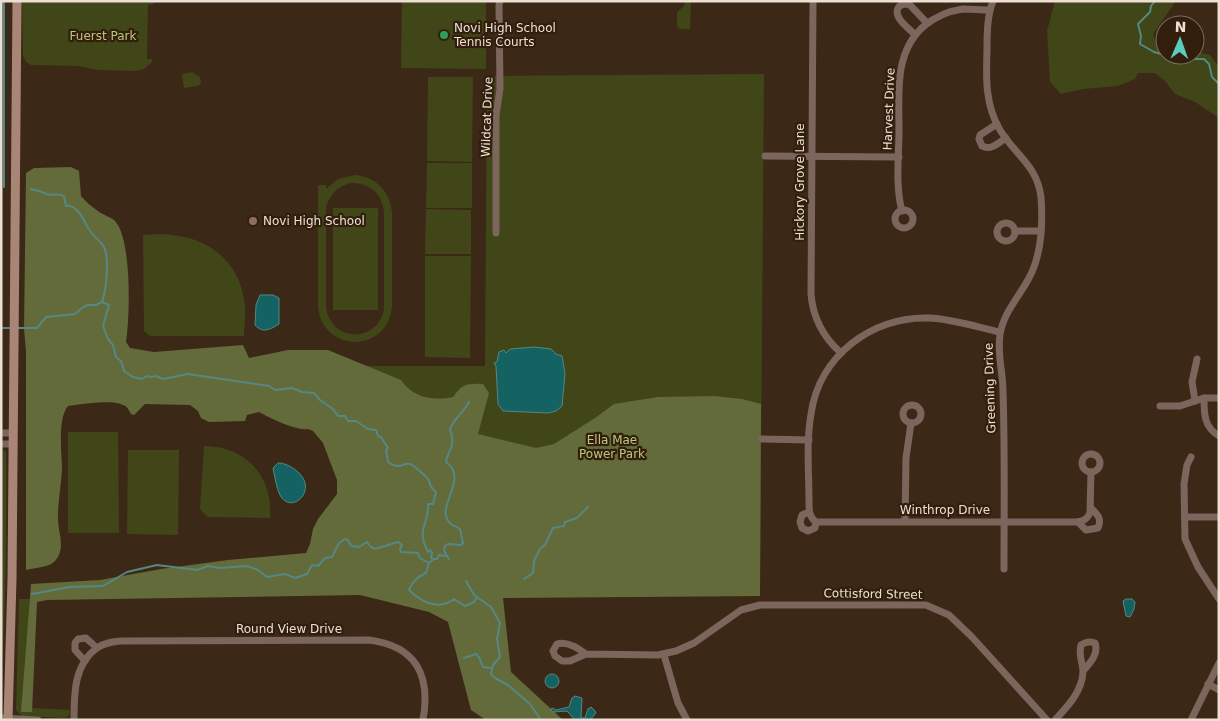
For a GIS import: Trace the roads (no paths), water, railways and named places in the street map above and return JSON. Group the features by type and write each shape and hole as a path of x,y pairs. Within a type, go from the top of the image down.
{"street":[{"path":"17,1 12,579 6,718 38,720"},
{"name":"Wildcat Drive","path":"496,233 496,115 499,94 500,1"},
{"name":"Hickory Grove Lane","path":"813,1 811,300 815,317 821,330 829,342 841,353"},
{"name":"Greening Drive","path":"993,1 987,29 987,86 990,105 997,124 1006,138 1027,162 1037,181 1041,199 1040,249 1036,264 1011,306 1000,332 999,353 1003,390 1004,569"},
{"path":"915,35 898,17 899,7 909,4 927,23"},
{"name":"Harvest Drive","path":"902,211 899,182 900,72 905,52 915,35 936,17 956,10 990,10"},
{"path":"997,124 980,135 979,139 982,146 991,148 1006,138"},
{"path":"765,156 899,157"},
{"path":"1015,231 1041,231"},
{"path":"809,512 802,515 800,522 802,528 808,531 815,528 814,521 809,512 809,440 813,403 822,378 841,353 868,332 880,326 907,319 936,318 1000,332"},
{"path":"1195,401 1192,382 1198,359"},
{"path":"1204,398 1205,421 1210,429 1219,436"},
{"path":"1160,406 1180,406 1204,398 1219,398"},
{"path":"904,521 906,458 910,423"},
{"path":"1,433 13,433"},
{"path":"762,439 809,440"},
{"path":"1,444 12,444"},
{"path":"1191,457 1187,465 1184,484 1185,539 1198,567 1219,599"},
{"path":"1091,472 1091,508"},
{"name":"Winthrop Drive","path":"1078,522 1086,530 1098,528 1100,518 1091,508"},
{"name":"Winthrop Drive","path":"814,521 1078,522 1088,518 1091,508"},
{"path":"1185,517 1219,517"},
{"name":"Cottisford Street","path":"586,654 664,654 689,646 735,613 751,606 766,604 934,607 949,615 993,659 1047,720"},
{"path":"74,720 76,681 85,661 97,648 86,638 78,639 75,643 75,650 85,661"},
{"name":"Round View Drive","path":"97,648 107,643 120,641 369,640 383,642 394,645 405,652 413,660 421,674 426,693 423,720"},
{"path":"664,654 678,703 687,720"},
{"path":"1191,720 1219,663"},
{"path":"1055,720 1070,704 1077,692 1083,671"},
{"path":"1208,684 1219,690"}],"water":[{"path":"260,295 273,295 279,298 279,324 267,330 258,328 255,325 256,305"},
{"path":"534,347 551,349 556,354 562,356 565,373 562,406 556,411 548,413 503,411 498,404 496,366 494,363 497,362 499,352 504,350 506,353 510,349"},
{"path":"278,463 294,469 304,480 304,494 295,502 284,501 280,495 273,468"},
{"path":"1132,599 1135,602 1130,617 1126,616 1123,601"},
{"path":"552,674 557,676 559,681 557,686 552,688 547,686 545,681 547,676"},
{"path":"575,696 582,698 581,718 585,718 588,709 591,707 595,711 596,713 590,720 575,720 567,711 553,712 551,710 552,708 556,710 569,707 572,698"}],"waterway":[{"path":"4,1 4,187"},
{"path":"1155,1 1151,6 1150,12 1138,24 1141,36 1140,44 1155,52"},
{"path":"1205,60 1209,64 1212,77 1219,84"},
{"path":"1219,95 1219,105"},
{"path":"16,328 37,328 46,317 75,314 88,305 96,305 102,302 106,281 107,264 105,249 79,212 73,207 66,206 64,196 49,195 31,189"},
{"path":"102,302 109,305 103,326 108,339 113,345 116,357 121,361 124,371 133,377 142,379 147,376 156,376 163,379 188,374 269,386 275,390 292,388 302,392 314,393 333,409 338,416 345,416 348,421 356,421 368,429 376,430 378,436 381,437 388,448 386,450 388,462 396,466 411,465 428,479 436,492 433,504 428,504 423,531 424,544 428,552 430,550 432,553 431,558 434,559 429,563 426,573 420,576 409,590 419,598 436,605 448,603 454,599 465,606 474,602 477,597"},
{"path":"1,328 11,328"},
{"path":"449,559 444,551 445,546 448,544 461,545 463,543 460,529 450,523 446,516 447,503 454,482 452,468 446,462 452,444 450,429 469,402"},
{"path":"524,579 533,573 534,561 540,549 545,545 553,528 564,526 565,522 577,518 588,507"},
{"path":"32,594 70,587 103,586 127,572 157,565 197,570 208,566 219,568 247,566 258,570 267,577 285,574 295,578 307,574 312,565 318,566 325,558 332,557 339,543 345,539 348,540 351,546 359,547 367,542 375,549 398,542 402,545 401,552 418,553 420,558 429,563"},
{"path":"434,559 437,559 439,555 445,556"},
{"path":"466,581 474,595 491,607 500,623 497,639 500,657 493,665 491,674 508,685 530,704 541,720"},
{"path":"464,658 476,654 483,667 491,668"}],"place":[{"name":"Novi High School Tennis Courts","path":"444,35"},
{"name":"Novi High School","path":"253,221"}],"park label":[{"name":"Fuerst Park","path":"103,36"},
{"name":"Ella Mae Power Park","path":"612,447"}]}
